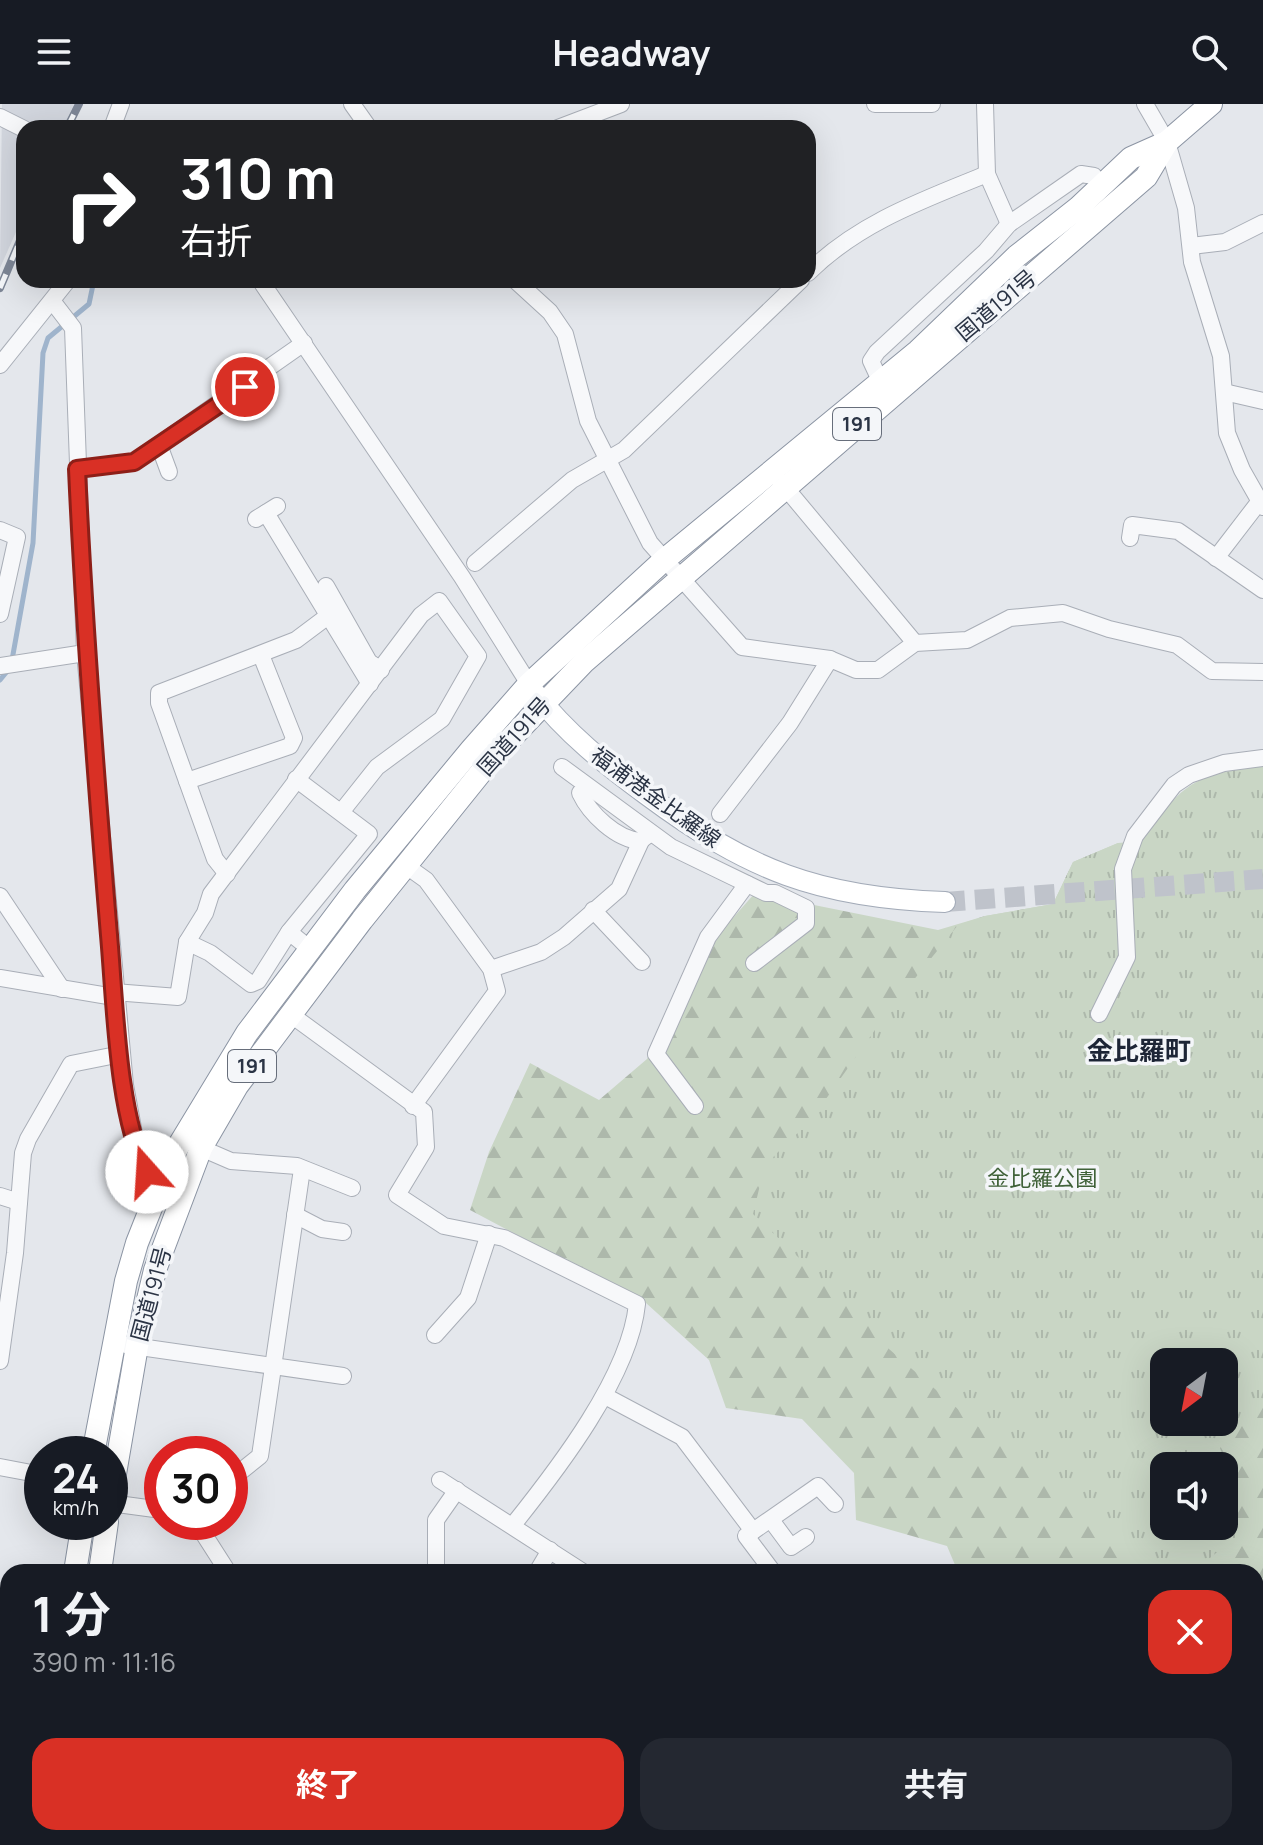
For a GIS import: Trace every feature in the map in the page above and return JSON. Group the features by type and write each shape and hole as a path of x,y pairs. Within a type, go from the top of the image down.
{"highway":[{"name":"国道191号","path":"96,1436 133,1256 157,1189 222,1068 310,949 529,684 664,560 778,479 1146,177 1167,142 1211,104"},
{"name":"国道191号","path":"122,1436 137,1346 155,1270 201,1148 237,1086 405,865 543,703 679,578 778,479"},
{"path":"76,1564 80,1540"},
{"path":"101,1564 104,1540"}],"main road":[{"name":"福浦港金比羅線","path":"529,684 575,738 695,831 743,858 799,882 851,895 945,902"}],"street":[{"path":"579,120 621,104"},
{"path":"875,104 932,104"},
{"path":"985,104 987,174 1009,224"},
{"path":"1145,104 1167,142 1186,208 1192,262 1221,356 1224,415 1231,447 1261,504 1216,558"},
{"path":"816,265 827,253 877,221 987,174"},
{"path":"885,389 871,361 877,352 986,251 1009,224 1081,174 1094,176"},
{"path":"1191,246 1225,242 1263,223"},
{"path":"0,365 57,308 65,288"},
{"path":"266,288 462,577 529,684"},
{"path":"524,288 550,312 565,334 588,421 650,543 742,647 830,659 856,670 878,670 915,643 967,640 1010,618 1063,613 1109,629 1177,645 1212,671 1263,672"},
{"path":"475,563 572,480 624,450 793,288"},
{"path":"57,308 73,328 85,653 121,1054 138,1155 157,1189 180,1200"},
{"path":"77,469 124,465 159,445 304,343"},
{"path":"1224,392 1263,401"},
{"path":"159,445 169,472"},
{"path":"778,479 915,643"},
{"path":"267,512 370,684"},
{"path":"1130,538 1132,525 1178,531 1263,590"},
{"path":"0,530 17,537 0,614"},
{"path":"326,586 369,662 381,670"},
{"path":"0,978 114,995 178,997 187,942 205,913 211,894 421,615 439,601 478,656 442,719 385,760 342,811"},
{"path":"227,874 215,859 159,703 159,693 296,640 328,616"},
{"path":"0,666 85,653"},
{"path":"187,781 290,746 294,738 261,655"},
{"path":"720,814 790,723 830,659"},
{"path":"1099,1014 1127,957 1123,869 1135,836 1174,785 1189,775 1224,763 1263,758"},
{"path":"641,791 622,811 615,816 580,793 569,783 564,770 622,811 646,836 806,908 806,923 754,963"},
{"path":"187,942 210,953 251,984 258,981 289,932 369,834 296,779"},
{"path":"580,793 588,810 611,828 631,840 646,836"},
{"path":"491,969 547,948 619,889 646,836"},
{"path":"405,865 426,880 491,969 497,991 413,1106"},
{"path":"695,1106 656,1054 708,937 740,898 747,884"},
{"path":"0,896 62,989"},
{"path":"593,910 642,962"},
{"path":"289,932 310,949"},
{"path":"290,1014 424,1112 426,1147 397,1195 444,1226 489,1234 554,1260 637,1304 636,1319 605,1396 544,1486 513,1525"},
{"path":"0,1361 23,1153 28,1139 71,1064 121,1054"},
{"path":"201,1148 231,1161 302,1169 352,1188"},
{"path":"248,1466 260,1456 302,1169"},
{"path":"0,1196 19,1202"},
{"path":"295,1215 322,1229 343,1232"},
{"path":"435,1335 468,1298 489,1234"},
{"path":"113,1344 343,1376"},
{"path":"605,1396 682,1437 753,1531"},
{"path":"0,1467 24,1472"},
{"path":"440,1480 571,1564"},
{"path":"767,1564 746,1536 818,1486 835,1504"},
{"path":"436,1564 436,1520 457,1490"},
{"path":"771,1520 791,1547 806,1537"},
{"path":"208,1540 223,1564"},
{"path":"542,1564 550,1550"}],"shaded area":[{"path":"2,104 74,104 67,120 16,120 16,232 0,268"}],"green space":[{"name":"金比羅公園","path":"1263,766 1263,1564 955,1564 947,1546 856,1520 854,1473 802,1419 726,1408 709,1360 646,1303 470,1210 489,1152 530,1063 599,1100 647,1059 716,937 755,893 938,930 985,916 1053,904 1073,862 1118,843 1139,842"},
{"name":"金比羅公園","path":"1263,766 1263,1399 1238,1427 1238,1348 1150,1348 1150,1436 1231,1436 1220,1448 1221,1452 1150,1452 1150,1540 1232,1540 1205,1562 1136,1564 889,1349 866,1322 753,1214 760,1185 774,1156 811,1120 887,1013 958,925 985,916 1053,904 1073,862 1118,843 1139,842 1178,795 1219,773"}],"waterway":[{"path":"12,660 33,543 43,353 48,338 89,304 92,288"},
{"path":"0,680 9,669"}],"tunnel":[{"path":"945,902 1263,879"}],"railway":[{"path":"71,120 79,104"},
{"path":"0,288 16,250"}],"district":[{"name":"金比羅町","path":"1139,1051"}],"route":[{"path":"147,1172 138,1155 130,1114 114,992 85,653 77,469 134,462 245,387"}]}
